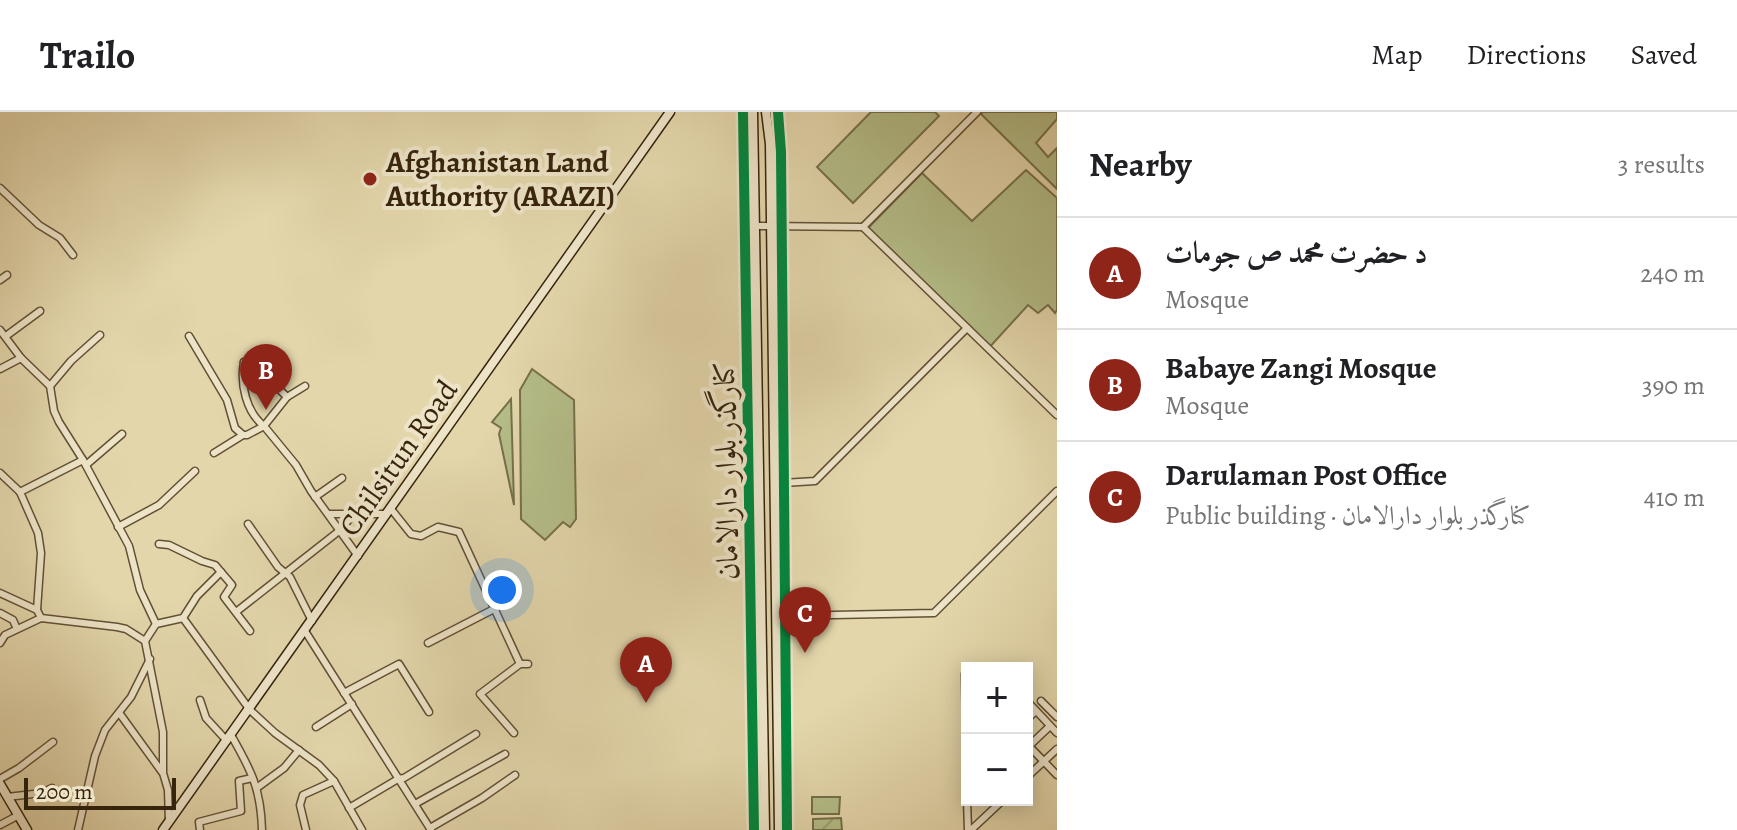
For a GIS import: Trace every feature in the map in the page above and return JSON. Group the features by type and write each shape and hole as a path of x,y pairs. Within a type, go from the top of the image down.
{"main road":[{"name":"Chilsitun Road","path":"167,827 670,112"},
{"name":"کنارگذر بلوار دارالامان","path":"743,112 754,830"},
{"path":"753,112 765,830"},
{"path":"766,112 770,126 776,226 779,830"},
{"name":"کنارگذر بلوار دارالامان","path":"778,112 776,226 783,483 780,616 787,830"},
{"path":"751,629 762,621 780,616"},
{"path":"0,781 27,830"}],"street":[{"path":"863,227 977,112"},
{"path":"0,188 39,225 60,238 73,255"},
{"path":"747,226 863,227 1057,415"},
{"path":"6,336 40,311"},
{"path":"783,483 815,481 967,328"},
{"path":"0,330 21,358 50,386 54,411 129,546 140,590 156,624"},
{"path":"50,386 71,361 100,335"},
{"path":"189,336 227,400 232,422 243,435"},
{"path":"0,369 21,358"},
{"path":"287,397 244,362 245,395 251,410 296,465 358,556"},
{"path":"214,453 264,426 287,397 305,386"},
{"path":"20,492 85,462 122,434"},
{"path":"118,527 159,505 195,471"},
{"path":"0,473 20,492 38,533 41,553 37,610 41,618"},
{"path":"315,497 342,478"},
{"path":"0,486 11,485"},
{"path":"780,616 934,613 1057,491"},
{"path":"330,514 389,512 411,534 421,536 438,527 459,532 494,609 524,664 480,694 514,733"},
{"path":"236,612 339,531 354,514"},
{"path":"248,524 270,558 287,574 312,621"},
{"path":"159,544 169,545 215,565 232,585 224,597 250,631"},
{"path":"145,641 156,624 183,618 197,596 221,572"},
{"path":"0,593 37,610"},
{"path":"428,643 494,609"},
{"path":"0,613 13,620 17,629"},
{"path":"0,643 5,635 41,618 117,627 145,641 163,732 163,773 168,790 167,827"},
{"path":"183,618 250,710 319,765 334,781 362,830"},
{"path":"305,631 430,829 515,775"},
{"path":"78,830 95,756 105,730 120,714 150,659"},
{"path":"344,693 399,664 429,712"},
{"path":"200,700 206,718 229,738 247,762 262,802 262,830"},
{"path":"1041,701 1057,717"},
{"path":"316,727 352,704"},
{"path":"1033,708 1057,733"},
{"path":"1033,714 1036,711"},
{"path":"120,714 163,773"},
{"path":"1033,741 1050,726"},
{"path":"349,808 476,734"},
{"path":"0,781 53,742"},
{"path":"1033,771 1057,749"},
{"path":"258,787 284,768 299,750"},
{"path":"1033,750 1057,775"},
{"path":"415,804 505,754"},
{"path":"200,830 199,822 241,811 239,781 252,778"},
{"path":"306,830 300,805 303,795 334,781"},
{"path":"0,805 9,799 52,788"},
{"path":"968,806 969,830"},
{"path":"969,830 992,806"},
{"path":"0,825 19,815"}],"green space":[{"path":"871,112 935,112 939,116 853,203 817,167"},
{"path":"1057,112 1057,119 1036,143 1048,157 1057,148 1057,189 981,114"},
{"path":"1026,170 1057,198 1057,310 1055,313 1048,305 1038,313 1028,305 987,350 868,228 922,173 972,221"},
{"path":"532,369 574,400 576,519 570,527 563,522 545,540 521,519 520,390"},
{"path":"511,399 514,505 499,434 501,428 492,422"},
{"path":"812,797 840,797 839,814 812,814"},
{"path":"841,818 842,830 813,830 813,819"}],"cycle path":[{"path":"743,112 754,830"},
{"path":"778,112 781,152 787,830"}],"place":[{"name":"Afghanistan Land Authority (ARAZI)","path":"370,179"},
{"name":"Babaye Zangi Mosque","path":"266,410"},
{"name":"Darulaman Post Office","path":"805,653"},
{"name":"د حضرت محمد ص جومات","path":"646,703"}]}
